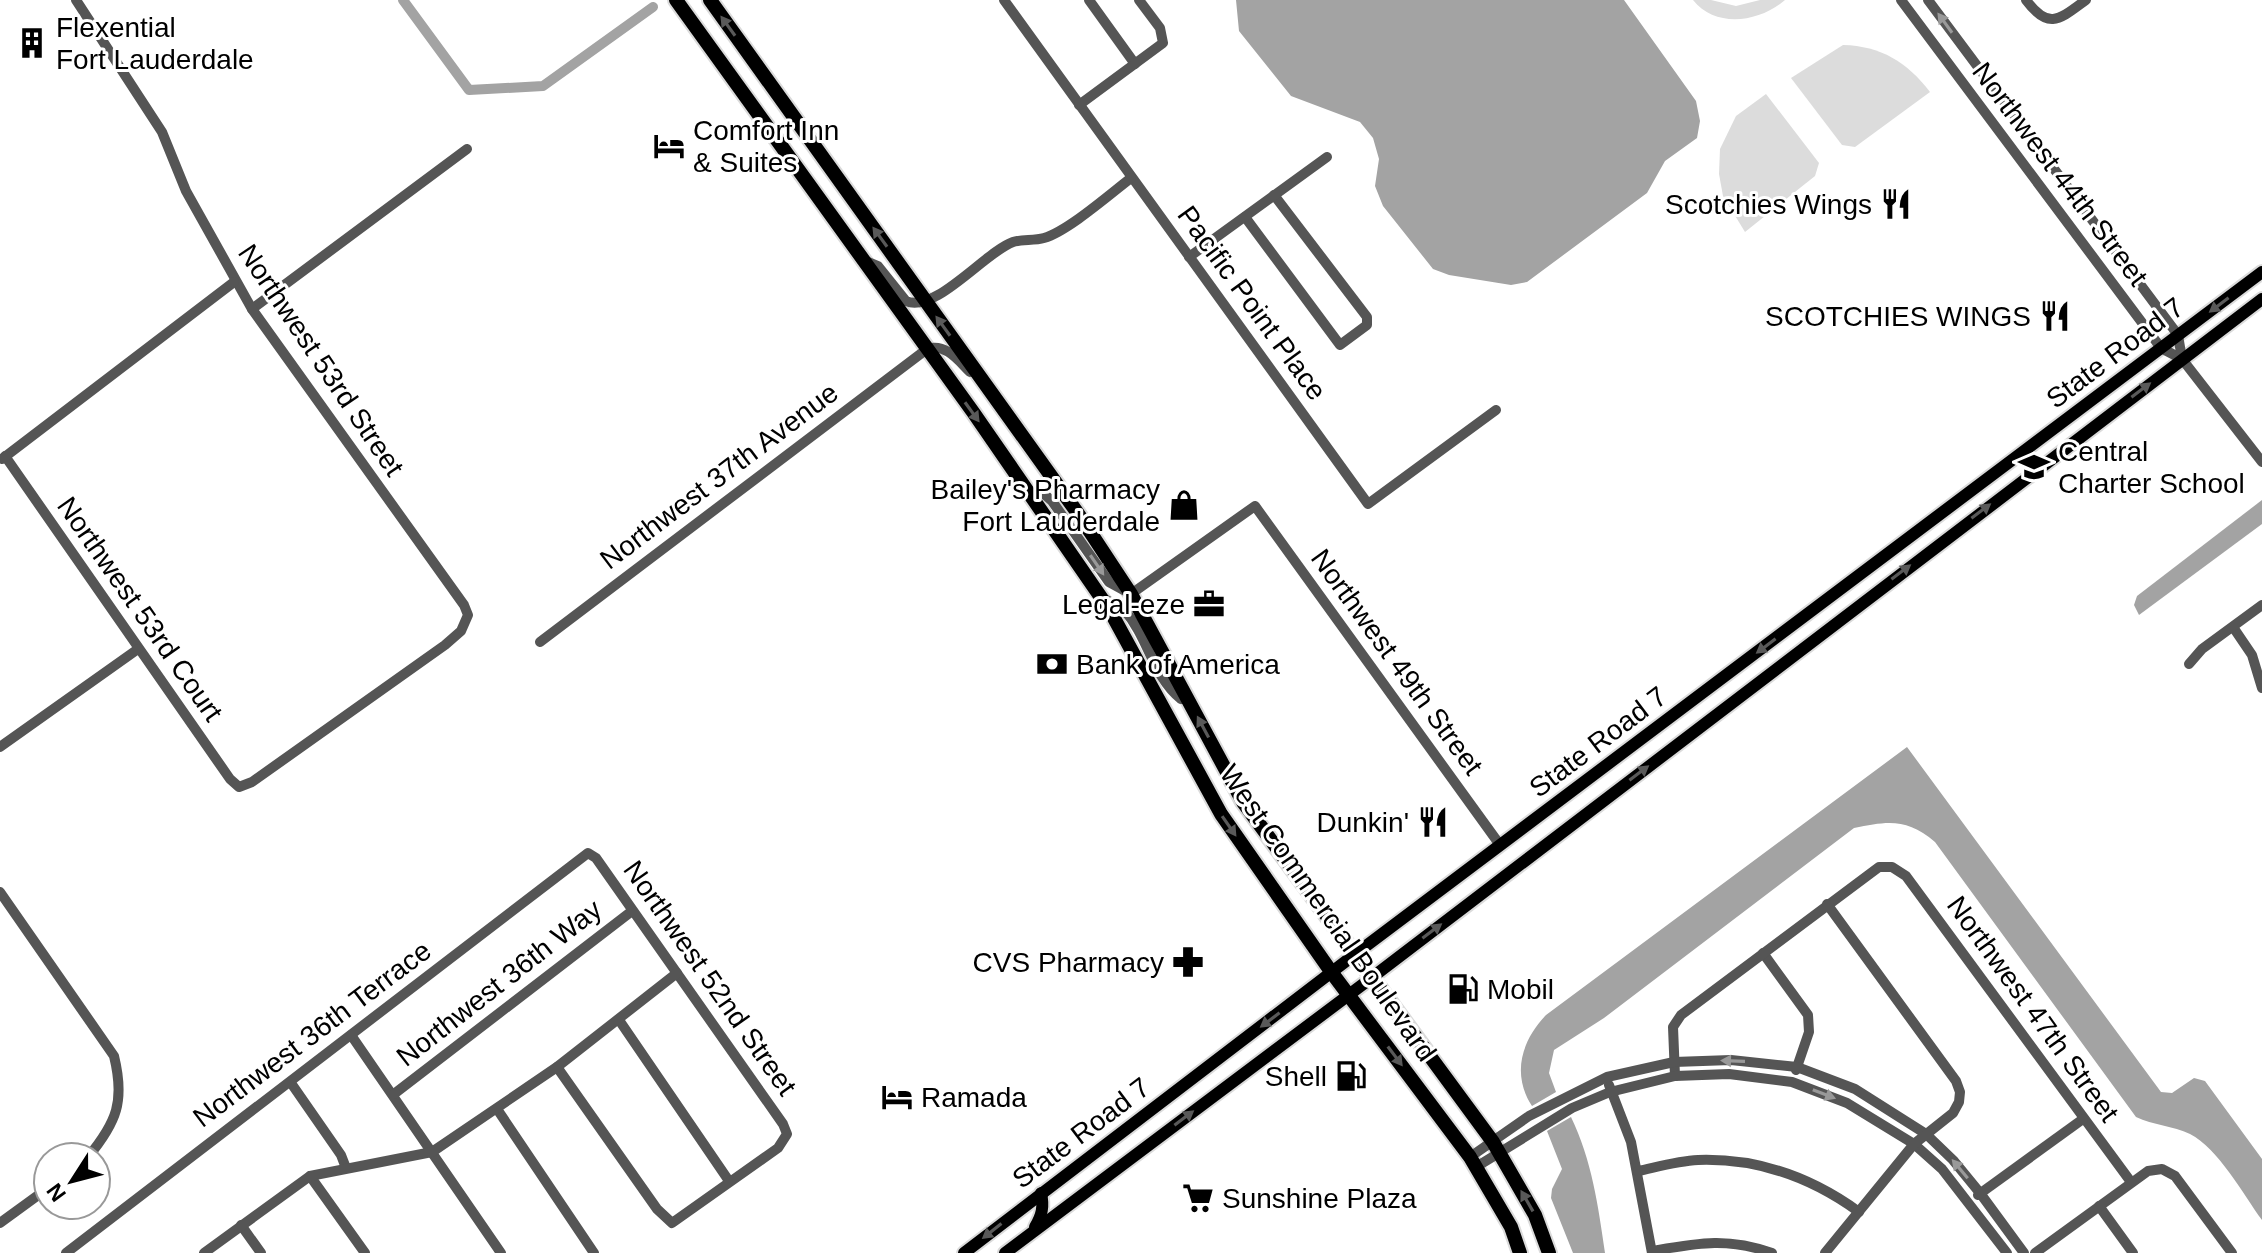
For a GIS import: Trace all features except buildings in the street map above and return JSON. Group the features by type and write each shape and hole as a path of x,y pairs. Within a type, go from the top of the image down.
{"highway":[{"name":"West Commercial Boulevard","path":"676,0 927,349 1101,598 1221,814 1332,973 1473,1162 1511,1227 1520,1253"},
{"name":"West Commercial Boulevard","path":"710,0 1069,500 1131,594 1243,802 1496,1147 1535,1215 1549,1253"}],"main road":[{"name":"State Road 7","path":"964,1253 1354,955 2262,272"},
{"name":"State Road 7","path":"1005,1253 1349,995 2262,299"},
{"path":"1032,1233 1042,1215 1044,1206 1041,1193"}],"street":[{"name":"Northwest 53rd Street","path":"76,0 162,132 186,191 234,282 464,605 468,615 461,631 445,645 252,782 239,787"},
{"name":"Pacific Point Place","path":"1004,0 1368,504 1496,410"},
{"path":"1089,0 1135,64"},
{"path":"1079,105 1163,43 1160,28 1139,0"},
{"name":"Northwest 44th Street","path":"1901,0 2161,348 2182,359"},
{"name":"Northwest 44th Street","path":"1928,0 2178,335 2182,359"},
{"path":"2026,0 2037,15 2048,20 2061,18 2086,0"},
{"path":"252,309 467,149"},
{"path":"1189,257 1327,157"},
{"path":"925,300 948,288 1011,243 1046,238 1131,178"},
{"path":"1245,217 1340,345 1367,325 1367,317 1274,195"},
{"name":"West Commercial Boulevard","path":"863,260 878,266 906,301 913,304 925,300"},
{"path":"3,458 234,282"},
{"name":"West Commercial Boulevard","path":"927,349 935,347 948,351 985,383"},
{"name":"Northwest 37th Avenue","path":"540,642 927,349"},
{"path":"2182,359 2262,462"},
{"name":"Northwest 53rd Court","path":"3,458 230,779 239,787"},
{"name":"West Commercial Boulevard","path":"1030,494 1043,493 1052,501 1109,582 1131,594"},
{"name":"Northwest 49th Street","path":"1131,594 1255,506 1500,845"},
{"name":"West Commercial Boulevard","path":"1101,598 1125,611 1157,669 1175,694 1181,699 1187,697"},
{"path":"2189,664 2202,649 2262,605"},
{"path":"2233,627 2252,655 2262,688"},
{"path":"0,747 138,649"},
{"name":"Northwest 52nd Street","path":"588,853 596,858 783,1124 787,1134 778,1148 729,1181"},
{"name":"Northwest 36th Terrace","path":"66,1253 588,853"},
{"name":"Northwest 47th Street","path":"1827,904 1879,867 1892,867 1906,876 2131,1182"},
{"path":"0,892 114,1056 120,1079 117,1115 101,1141"},
{"path":"1675,1076 1673,1027 1681,1015 1827,904 1956,1081 1960,1092 1953,1113 1914,1144 1825,1253"},
{"name":"Northwest 36th Way","path":"394,1094 632,911"},
{"path":"1763,953 1808,1015 1809,1032 1792,1082"},
{"path":"204,1253 310,1176 432,1152 557,1067 677,973"},
{"path":"557,1067 657,1209 672,1223 729,1181 619,1020"},
{"path":"351,1035 501,1253"},
{"path":"1496,1147 1529,1116 1607,1077 1674,1062 1731,1060 1797,1067 1855,1089 1926,1134 1953,1160 2024,1253"},
{"path":"1473,1162 1572,1108 1610,1092 1675,1076 1729,1074 1792,1082 1847,1103 1914,1144 1942,1169 2007,1253"},
{"path":"1607,1077 1631,1142 1652,1252 1708,1241 1746,1243 1772,1253"},
{"path":"291,1083 341,1155 346,1168"},
{"path":"497,1109 594,1253"},
{"path":"1969,1202 2083,1119"},
{"path":"1638,1171 1697,1160 1741,1162 1803,1177 1835,1194 1859,1212"},
{"path":"2035,1253 2131,1182 2148,1171 2162,1169 2175,1176 2232,1253"},
{"path":"310,1176 365,1253"},
{"path":"0,1223 32,1200"},
{"path":"2099,1206 2133,1253"},
{"path":"241,1225 261,1253"}],"shaded area":[{"path":"1236,0 1624,0 1696,101 1700,121 1697,138 1665,161 1647,193 1527,282 1511,285 1449,275 1433,269 1383,206 1375,186 1379,159 1373,138 1360,122 1291,96 1239,31"},
{"path":"1693,0 1711,0 1736,6 1760,0 1785,0 1775,8 1751,17 1726,19 1703,9"},
{"path":"1843,45 1881,52 1912,72 1930,92 1855,147 1842,145 1791,78"},
{"path":"1766,94 1819,163 1815,176 1745,232 1723,196 1719,174 1720,149 1736,116"},
{"path":"2262,500 2262,524 2139,615 2134,605 2137,596"},
{"path":"1907,747 2161,1092 2172,1093 2194,1078 2205,1081 2262,1159 2262,1220 2220,1161 2200,1141 2183,1131 2136,1117 1935,842 1915,829 1897,823 1854,828 1604,1018 1554,1050 1549,1073 1556,1092 1532,1106 1522,1082 1522,1058 1531,1035 1546,1015"},
{"path":"1571,1117 1589,1167 1605,1253 1573,1253 1551,1198 1562,1169 1547,1131"}],"waterway":[{"path":"403,0 469,90 543,86 653,7"}],"place":[{"name":"Flexential Fort Lauderdale","path":"32,43"},
{"name":"Comfort Inn & Suites","path":"669,146"},
{"name":"Scotchies Wings","path":"1896,204"},
{"name":"SCOTCHIES WINGS","path":"2055,316"},
{"name":"Central Charter School","path":"2034,467"},
{"name":"Bailey's Pharmacy Fort Lauderdale","path":"1184,505"},
{"name":"Legal-eze","path":"1209,604"},
{"name":"Bank of America","path":"1052,664"},
{"name":"Dunkin'","path":"1433,822"},
{"name":"CVS Pharmacy","path":"1188,962"},
{"name":"Mobil","path":"1463,989"},
{"name":"Shell","path":"1351,1076"},
{"name":"Ramada","path":"897,1097"},
{"name":"Sunshine Plaza","path":"1198,1198"}]}
